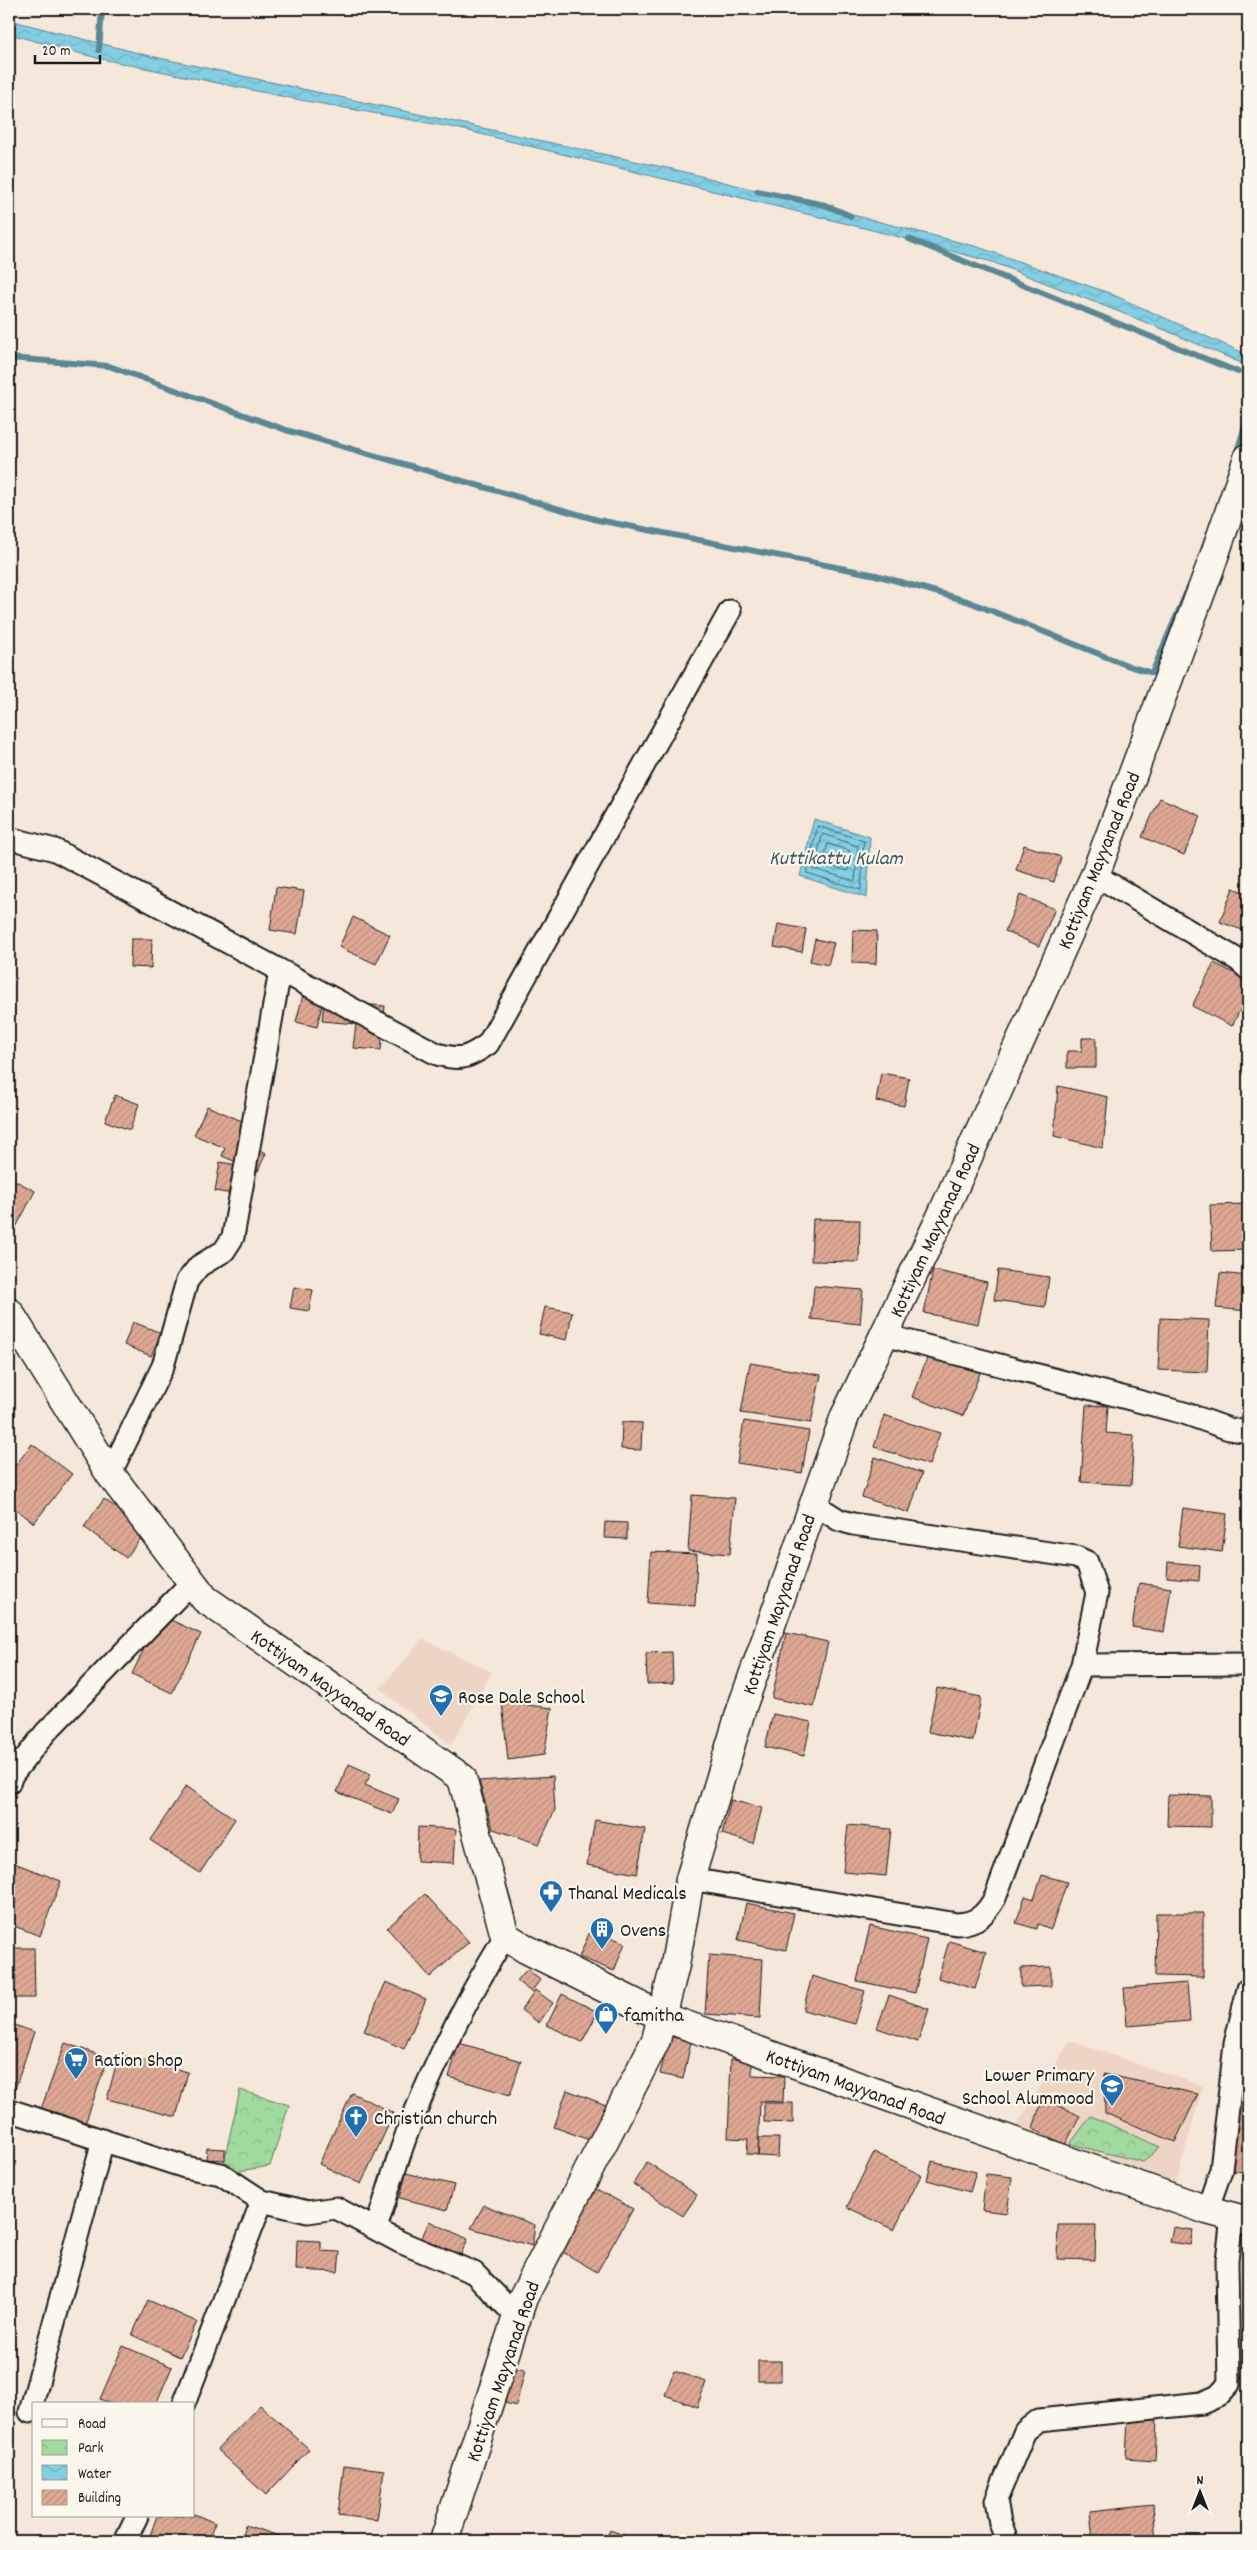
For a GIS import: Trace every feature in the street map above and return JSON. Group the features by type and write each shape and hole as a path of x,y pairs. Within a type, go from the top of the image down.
{"street":[{"name":"Kottiyam Mayyanad Road","path":"444,2541 523,2298 656,2040 676,1965 690,1879 742,1706 845,1416 957,1183 1095,875 1210,568 1248,458"},
{"path":"9,838 55,850 437,1054 456,1059 472,1056 488,1044 730,611"},
{"path":"1095,875 1238,960 1248,969"},
{"path":"110,1474 163,1366 187,1281 199,1266 224,1251 233,1237 280,970"},
{"name":"Kottiyam Mayyanad Road","path":"9,1312 110,1474 205,1599 462,1778 505,1936 526,1950 663,2017 1229,2216"},
{"path":"884,1335 1184,1413 1228,1429 1248,1432"},
{"path":"690,1879 957,1924 972,1923 985,1914 995,1898 1082,1665 1097,1592 1087,1562 1076,1557 853,1524 839,1520 814,1504"},
{"path":"9,1783 12,1775 46,1732 192,1582"},
{"path":"1082,1665 1248,1664"},
{"path":"376,2228 412,2120 470,1994 505,1936"},
{"path":"1007,2541 1000,2522 996,2500 1026,2431 1039,2420 1202,2403 1218,2396 1228,2384 1227,2261 1229,2216 1221,2170 1235,2044 1248,1988"},
{"path":"9,2110 185,2167 221,2174 262,2201 308,2212 336,2208 400,2242 474,2273 517,2317"},
{"path":"33,2402 103,2140"},
{"path":"185,2402 262,2201"},
{"path":"30,2412 32,2405"},
{"path":"125,2541 137,2518"}],"shaded area":[{"name":"Rose Dale School","path":"422,1639 492,1672 451,1745 380,1689"},
{"name":"Lower Primary School Alummood","path":"1070,2041 1203,2086 1174,2190 1014,2129"}],"green space":[{"path":"240,2090 289,2105 270,2166 221,2174"},
{"path":"1091,2116 1160,2147 1143,2162 1070,2144"}],"water":[{"path":"9,20 146,55 681,171 978,247 1109,293 1248,355 1248,366 1165,330 992,262 876,231 456,128 295,99 97,58 9,34"},
{"name":"Kuttikattu Kulam","path":"814,819 870,837 867,898 800,876"}],"building":[{"path":"1160,798 1201,816 1184,855 1142,837"},
{"path":"1024,845 1061,857 1054,882 1016,870"},
{"path":"276,887 304,891 297,934 270,930"},
{"path":"1233,888 1248,894 1248,932 1220,922"},
{"path":"1020,895 1055,909 1039,946 1005,931"},
{"path":"353,917 390,935 376,964 339,947"},
{"path":"778,924 806,929 802,952 774,947"},
{"path":"853,930 877,931 876,964 852,963"},
{"path":"131,939 152,939 151,968 130,967"},
{"path":"815,939 834,943 828,965 810,961"},
{"path":"1214,963 1248,980 1248,994 1232,1026 1192,1006"},
{"path":"304,991 324,996 317,1027 296,1022"},
{"path":"324,1001 385,1006 381,1050 353,1048 356,1024 322,1021"},
{"path":"1082,1038 1096,1038 1096,1068 1067,1068 1067,1051 1082,1051"},
{"path":"881,1073 909,1078 904,1106 876,1101"},
{"path":"1058,1086 1108,1097 1103,1148 1054,1136"},
{"path":"115,1095 139,1104 130,1130 105,1121"},
{"path":"207,1106 249,1124 242,1142 266,1153 258,1171 222,1156 225,1148 194,1135"},
{"path":"220,1162 243,1166 238,1195 215,1191"},
{"path":"10,1178 35,1191 12,1235 9,1233"},
{"path":"1248,1204 1248,1250 1212,1251 1210,1205"},
{"path":"813,1219 860,1220 859,1262 811,1261"},
{"path":"933,1270 987,1282 978,1324 924,1313"},
{"path":"998,1270 1049,1277 1045,1307 994,1300"},
{"path":"1220,1273 1248,1276 1248,1311 1216,1308"},
{"path":"814,1286 863,1290 860,1324 811,1319"},
{"path":"294,1287 313,1290 309,1311 290,1308"},
{"path":"545,1307 572,1312 567,1340 539,1334"},
{"path":"1160,1318 1209,1320 1207,1372 1158,1370"},
{"path":"133,1322 161,1333 151,1356 124,1345"},
{"path":"929,1353 980,1373 963,1416 912,1397"},
{"path":"9,1361 15,1365 9,1375"},
{"path":"750,1363 821,1375 811,1423 741,1413"},
{"path":"1086,1405 1108,1406 1106,1433 1134,1435 1131,1485 1081,1482"},
{"path":"884,1415 940,1433 929,1465 874,1447"},
{"path":"744,1421 809,1431 802,1473 737,1463"},
{"path":"622,1422 642,1423 641,1450 621,1449"},
{"path":"32,1444 72,1474 34,1523 9,1504 9,1474"},
{"path":"875,1457 922,1473 909,1513 862,1497"},
{"path":"692,1495 735,1498 730,1554 688,1551"},
{"path":"104,1499 147,1530 126,1558 84,1527"},
{"path":"1183,1508 1227,1514 1222,1552 1178,1546"},
{"path":"605,1522 627,1523 627,1539 604,1538"},
{"path":"651,1552 697,1554 695,1606 648,1603"},
{"path":"1168,1562 1200,1565 1199,1581 1167,1578"},
{"path":"1139,1583 1171,1588 1164,1632 1132,1627"},
{"path":"160,1615 201,1634 172,1693 132,1674"},
{"path":"786,1633 828,1642 814,1707 772,1698"},
{"path":"672,1652 673,1683 647,1684 646,1653"},
{"path":"937,1688 981,1697 973,1741 928,1732"},
{"path":"502,1702 552,1708 544,1755 508,1760"},
{"path":"773,1714 811,1722 804,1756 765,1747"},
{"path":"349,1764 371,1774 365,1785 399,1799 392,1814 337,1792"},
{"path":"553,1776 555,1810 539,1844 493,1829 479,1781"},
{"path":"186,1786 235,1819 200,1873 150,1840"},
{"path":"1168,1795 1211,1796 1211,1827 1167,1826"},
{"path":"731,1800 762,1808 753,1843 722,1834"},
{"path":"595,1820 645,1829 637,1874 587,1865"},
{"path":"848,1825 891,1829 886,1876 843,1872"},
{"path":"418,1827 456,1829 454,1863 417,1861"},
{"path":"9,1861 61,1881 40,1936 9,1924"},
{"path":"1042,1875 1067,1882 1051,1929 1038,1924 1037,1929 1016,1923 1025,1896 1034,1899"},
{"path":"425,1894 469,1942 430,1977 387,1928"},
{"path":"746,1903 794,1913 786,1950 738,1940"},
{"path":"1156,1913 1203,1913 1203,1977 1155,1976"},
{"path":"870,1926 927,1939 915,1993 857,1981"},
{"name":"Ovens","path":"591,1929 625,1943 614,1971 579,1957"},
{"path":"949,1941 986,1952 975,1989 938,1978"},
{"path":"9,1948 34,1948 35,1998 9,1998"},
{"path":"709,1955 763,1959 760,2018 705,2014"},
{"path":"1051,1967 1051,1986 1021,1987 1021,1968"},
{"path":"527,1969 540,1980 531,1992 517,1981"},
{"path":"812,1976 865,1991 855,2024 803,2010"},
{"path":"386,1982 426,1999 404,2049 364,2031"},
{"path":"1187,1983 1190,2021 1127,2026 1124,1988"},
{"path":"535,1990 553,2003 539,2023 521,2010"},
{"path":"562,1994 598,2012 582,2042 547,2025"},
{"path":"889,1995 929,2009 918,2042 877,2028"},
{"path":"9,2023 34,2032 13,2095 9,2093"},
{"path":"669,2036 691,2042 683,2079 660,2074"},
{"name":"Ration Shop","path":"65,2043 108,2058 85,2124 41,2109"},
{"path":"459,2043 521,2061 510,2095 449,2077"},
{"path":"119,2054 188,2072 176,2117 107,2099"},
{"path":"731,2059 752,2060 752,2075 784,2076 783,2102 760,2101 758,2155 747,2154 748,2139 728,2138"},
{"path":"1239,2069 1248,2069 1248,2172 1233,2171"},
{"path":"1104,2074 1198,2094 1175,2142 1105,2113"},
{"path":"567,2090 606,2105 592,2141 554,2127"},
{"name":"Christian church","path":"352,2093 394,2113 361,2184 319,2164"},
{"path":"1043,2098 1080,2116 1065,2145 1033,2128"},
{"path":"764,2103 793,2103 793,2123 764,2122"},
{"path":"759,2138 779,2138 778,2157 758,2156"},
{"path":"207,2148 225,2149 225,2160 206,2159"},
{"path":"874,2152 921,2175 894,2230 847,2207"},
{"path":"932,2161 976,2172 970,2192 927,2180"},
{"path":"647,2162 697,2195 683,2216 633,2184"},
{"path":"406,2173 454,2185 447,2210 400,2198"},
{"path":"986,2174 1012,2177 1007,2213 982,2210"},
{"path":"591,2186 633,2209 597,2272 556,2248"},
{"path":"484,2205 535,2225 532,2246 471,2228"},
{"path":"429,2221 468,2239 459,2258 421,2240"},
{"path":"1058,2225 1096,2225 1095,2260 1057,2259"},
{"path":"1173,2227 1193,2230 1190,2245 1170,2242"},
{"path":"297,2240 321,2241 321,2251 340,2252 338,2272 296,2270"},
{"path":"148,2300 197,2322 180,2357 132,2335"},
{"path":"9,2321 15,2324 9,2339"},
{"path":"123,2346 172,2367 157,2402 107,2402 100,2399"},
{"path":"758,2361 781,2361 781,2381 758,2381"},
{"path":"514,2368 525,2370 516,2406 505,2403"},
{"path":"674,2371 706,2382 697,2407 665,2395"},
{"path":"260,2405 309,2449 266,2495 217,2450"},
{"path":"1128,2418 1157,2420 1155,2460 1126,2458"},
{"path":"344,2465 384,2470 377,2520 338,2515"},
{"path":"1153,2504 1156,2541 1093,2541 1090,2511"},
{"path":"195,2514 215,2523 208,2541 148,2541 156,2518 195,2518"},
{"path":"245,2525 295,2541 240,2541"},
{"path":"610,2530 640,2541 605,2541"}],"waterway":[{"path":"99,50 102,9"},
{"path":"757,191 825,205 851,216"},
{"path":"909,239 1238,372"},
{"path":"9,358 109,366 286,430 598,520 876,575 967,601 1129,666 1152,673 1188,589"},
{"path":"1236,455 1246,422 1248,375"}],"place":[{"name":"Rose Dale School","path":"441,1717"},
{"name":"Thanal Medicals","path":"551,1913"},
{"name":"Ovens","path":"602,1950"},
{"name":"famitha","path":"606,2035"},
{"name":"Ration Shop","path":"76,2080"},
{"name":"Lower Primary School Alummood","path":"1112,2107"},
{"name":"Christian church","path":"356,2138"}]}
